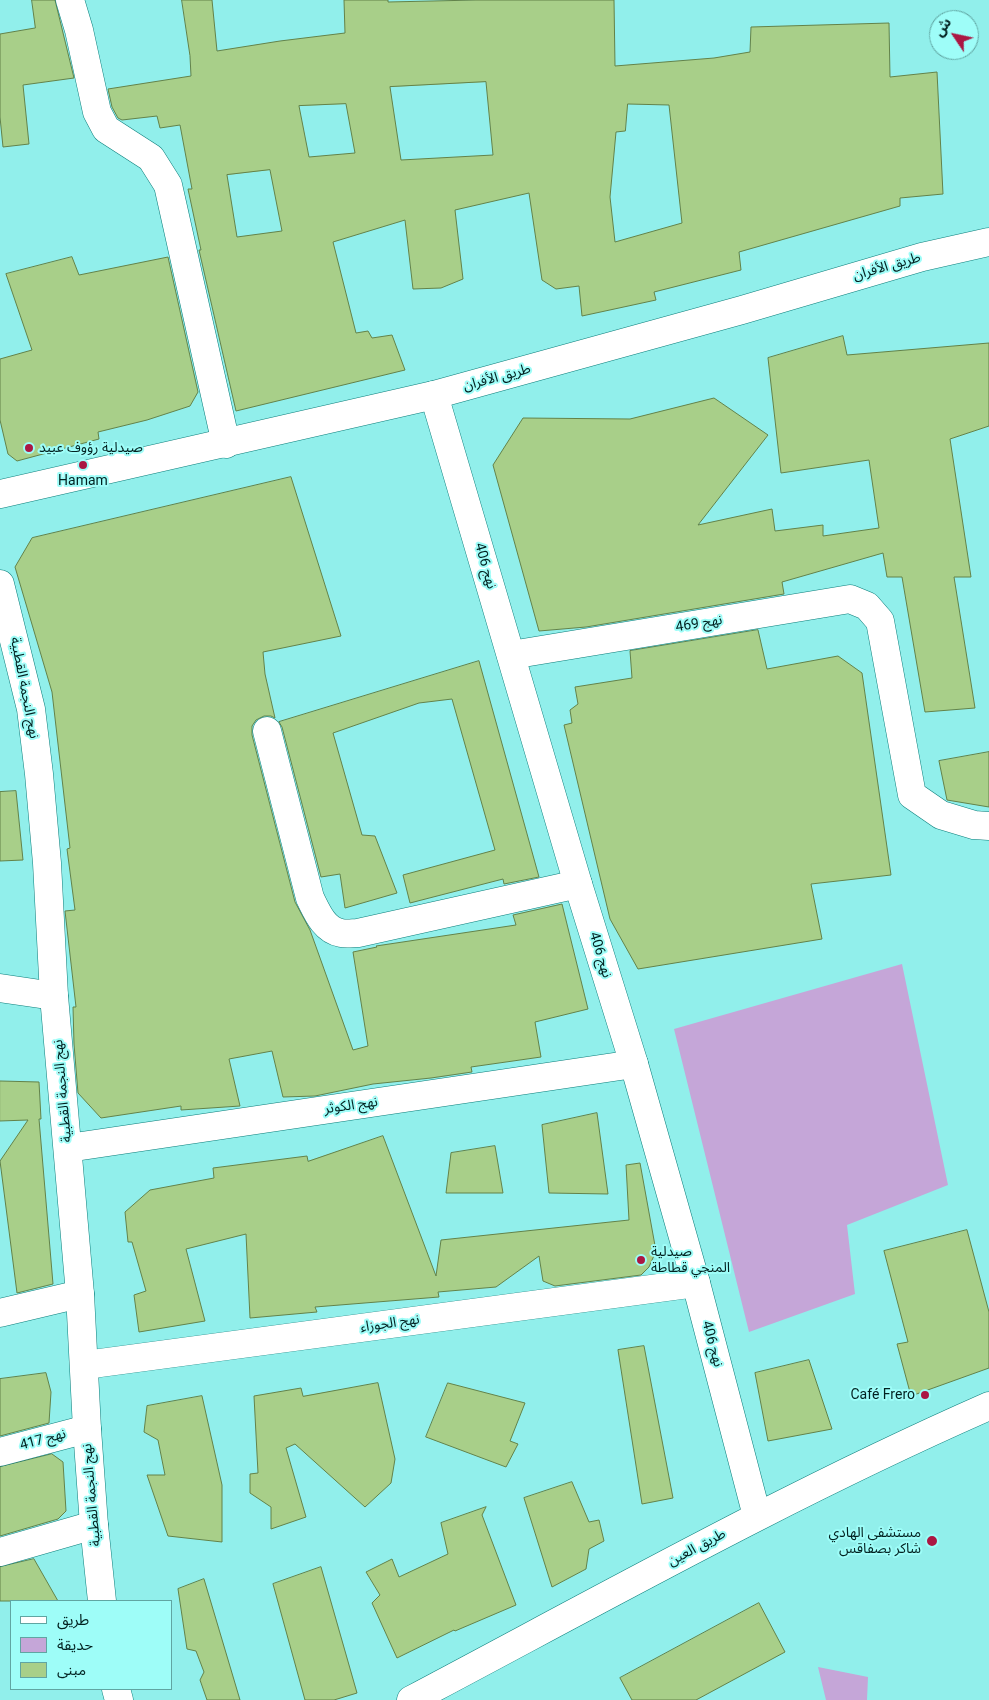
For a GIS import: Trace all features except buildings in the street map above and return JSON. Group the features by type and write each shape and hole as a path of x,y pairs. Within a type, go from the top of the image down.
{"street":[{"path":"70,0 79,30 97,112 106,129 151,158 168,185 226,444"},
{"name":"طريق الأفران","path":"0,494 434,396 733,313 922,257 989,242"},
{"name":"نهج 406","path":"434,396 578,884 634,1064 696,1282 756,1516"},
{"name":"نهج النجمة القطبية","path":"0,584 31,709 46,863 54,996 80,1294 94,1525 102,1600"},
{"name":"نهج 469","path":"511,654 850,599 867,606 880,621 912,795 940,815 974,825 989,826"},
{"path":"267,731 310,898 318,915 328,927 341,933 358,933 578,884"},
{"path":"0,988 54,996"},
{"name":"نهج الكوثر","path":"68,1148 634,1064"},
{"name":"نهج الجوزاء","path":"85,1365 696,1282"},
{"path":"0,1313 80,1294"},
{"name":"طريق العين","path":"411,1700 756,1516 910,1441 989,1406"},
{"name":"نهج 417","path":"0,1452 87,1429"},
{"path":"0,1552 94,1525"}],"green space":[{"path":"902,964 948,1185 847,1225 855,1294 749,1332 674,1029"},
{"path":"818,1667 868,1677 867,1700 826,1700"}],"place":[{"name":"صيدلية رؤوف عبيد","path":"29,448"},
{"name":"Hamam","path":"83,465"},
{"name":"صيدلية المنجي قطاطة","path":"641,1260"},
{"name":"Café Frero","path":"925,1395"},
{"name":"مستشفى الهادي شاكر بصفاقس","path":"932,1541"}]}
